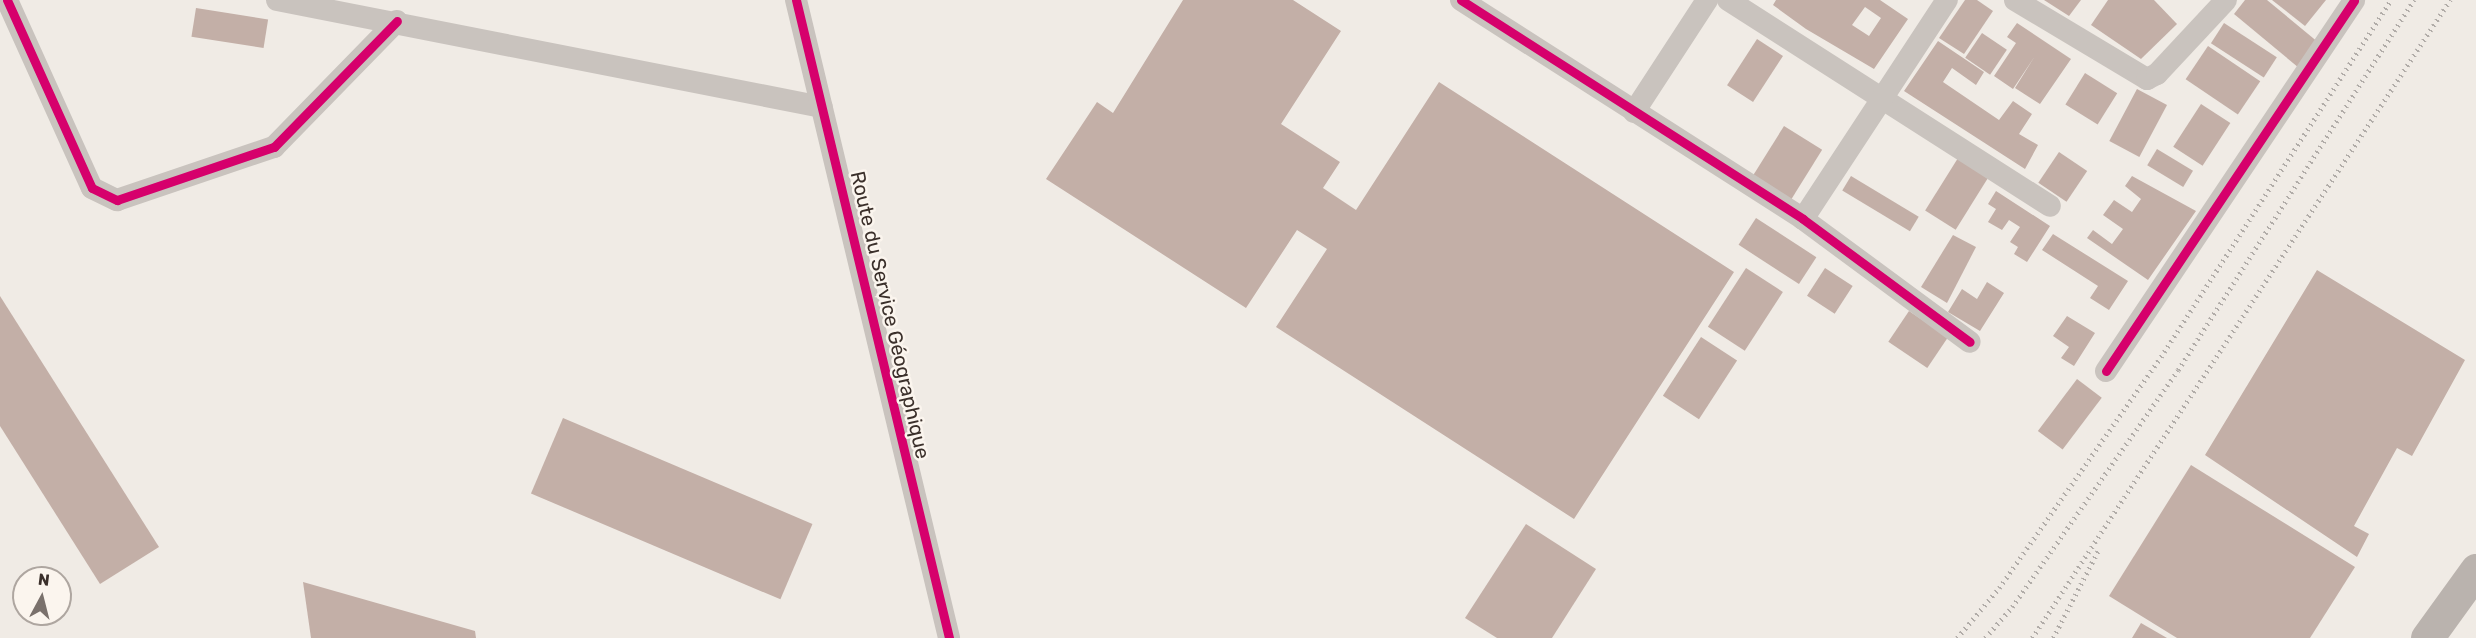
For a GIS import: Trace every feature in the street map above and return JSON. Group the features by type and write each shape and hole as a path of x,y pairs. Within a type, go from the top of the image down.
{"main road":[{"path":"2427,638 2476,570"}],"street":[{"path":"7,0 92,188 117,200 274,147 397,21"},
{"path":"278,0 397,21 822,107"},
{"name":"Route du Service Géographique","path":"796,0 949,638"},
{"path":"1461,0 1803,219 1970,342"},
{"path":"1634,112 1707,0"},
{"path":"1728,0 2050,206"},
{"path":"1803,219 1947,0"},
{"path":"2015,0 2147,79 2157,74 2226,0"},
{"path":"2106,371 2354,0"}],"building":[{"path":"1183,0 1293,0 1341,31 1281,124 1340,162 1323,188 1356,210 1439,82 1734,272 1574,519 1276,327 1327,249 1297,230 1246,308 1046,179 1097,102 1113,113"},
{"path":"1776,0 1880,0 1908,19 1874,69 1806,29 1773,5","holes":["1865,7 1881,18 1869,36 1852,25"]},
{"path":"1965,0 1977,0 1993,11 1964,54 1939,38"},
{"path":"2044,0 2081,0 2069,16"},
{"path":"2108,0 2154,0 2177,24 2141,59 2091,25"},
{"path":"2245,0 2267,0 2319,43 2299,68 2234,14"},
{"path":"2272,0 2326,0 2305,26"},
{"path":"196,8 268,19 264,48 191,37"},
{"path":"2017,23 2071,59 2040,104 2015,88 2035,56 2013,89 1994,76 2016,43 2007,37"},
{"path":"2224,23 2277,57 2264,77 2211,43"},
{"path":"1982,33 2007,50 1990,75 1965,58"},
{"path":"1757,39 1783,56 1753,102 1727,85"},
{"path":"1938,41 1984,72 1976,85 1952,68 1943,82 1999,120 2013,101 2032,114 2019,134 2038,145 2025,169 1904,91"},
{"path":"2208,46 2260,81 2238,114 2186,79"},
{"path":"2085,73 2117,93 2098,125 2065,104"},
{"path":"2137,89 2167,105 2139,157 2109,141"},
{"path":"2201,104 2230,123 2203,166 2173,147"},
{"path":"1784,126 1822,150 1789,202 1751,179"},
{"path":"2157,149 2193,171 2183,187 2147,165"},
{"path":"2059,152 2087,171 2066,202 2038,183"},
{"path":"1958,158 1989,177 1956,230 1925,211"},
{"path":"1851,176 1919,217 1910,231 1842,191"},
{"path":"2132,176 2196,211 2148,280 2087,238 2093,230 2112,244 2123,229 2103,215 2114,200 2132,212 2141,199 2125,186"},
{"path":"1996,191 2050,226 2027,262 2014,254 2018,247 2010,242 2020,227 2009,220 2002,230 1988,222 1996,209 1988,204"},
{"path":"1756,218 1816,257 1799,284 1739,245"},
{"path":"2053,234 2128,281 2109,310 2090,298 2098,286 2042,250"},
{"path":"1953,235 1976,247 1947,303 1921,287"},
{"path":"1746,268 1783,292 1745,351 1708,327"},
{"path":"1825,268 1853,286 1835,314 1807,296"},
{"path":"2317,270 2465,360 2412,456 2397,448 2354,526 2369,534 2357,557 2205,455"},
{"path":"1987,282 2004,293 1980,331 1948,312 1962,289 1977,299"},
{"path":"0,296 159,547 100,584 0,426"},
{"path":"1909,311 1948,337 1927,368 1888,342"},
{"path":"2067,316 2095,333 2074,366 2061,358 2069,347 2053,336"},
{"path":"1701,337 1737,360 1699,419 1663,396"},
{"path":"2077,379 2102,398 2063,450 2038,431"},
{"path":"563,418 812,524 780,599 531,493"},
{"path":"2191,465 2355,567 2310,638 2177,638 2109,596"},
{"path":"1526,524 1596,569 1552,638 1497,638 1465,618"},
{"path":"303,582 475,631 476,638 311,638"},
{"path":"2141,623 2167,638 2132,638"}],"railway":[{"path":"1957,638 1999,588 2164,352 2391,0"},
{"path":"1985,638 2012,607 2178,370 2414,0"},
{"path":"2032,638 2450,0"},
{"path":"2053,638 2099,549"}],"cycle path":[{"path":"7,0 92,188 117,200 274,147 397,21"},
{"path":"796,0 949,638"},
{"path":"1461,0 1803,219 1970,342"},
{"path":"2106,371 2354,0"}]}
